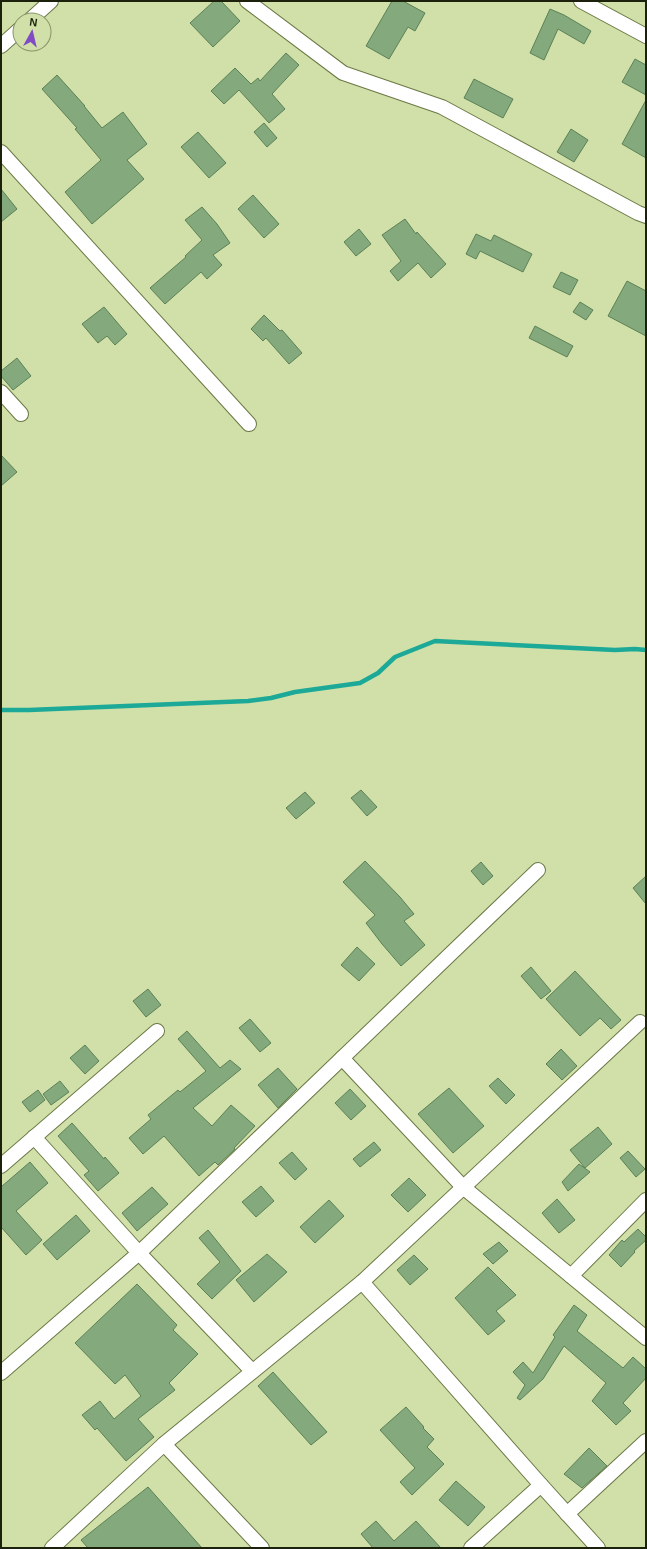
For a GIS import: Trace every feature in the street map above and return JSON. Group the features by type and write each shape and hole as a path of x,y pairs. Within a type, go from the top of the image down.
{"street":[{"path":"39,12 51,1"},
{"path":"246,1 343,73 442,107 646,216"},
{"path":"581,1 646,36"},
{"path":"1,46 12,36"},
{"path":"1,152 249,424"},
{"path":"1,392 21,414"},
{"path":"1,1373 139,1252 538,870"},
{"path":"52,1548 164,1444 362,1282 640,1022"},
{"path":"1,1166 157,1031"},
{"path":"342,1058 463,1187 646,1338"},
{"path":"34,1137 139,1252 252,1371"},
{"path":"571,1276 646,1200"},
{"path":"362,1282 598,1548"},
{"path":"567,1514 646,1442"},
{"path":"164,1444 262,1548"},
{"path":"471,1548 541,1485"}],"building":[{"path":"214,1 221,1 240,21 213,47 190,23"},
{"path":"392,1 403,1 425,13 415,31 408,27 389,59 366,46"},
{"path":"550,9 564,15 591,31 584,44 558,29 544,60 530,53"},
{"path":"286,53 299,65 272,94 285,109 269,123 239,90 224,104 211,91 235,68 251,84 258,78 260,81"},
{"path":"635,59 646,65 646,95 622,82"},
{"path":"57,75 85,106 102,128 123,112 147,144 127,160 144,179 92,224 65,192 101,160 75,129 77,128 42,89"},
{"path":"474,79 513,99 503,118 464,98"},
{"path":"646,100 646,158 622,144"},
{"path":"264,123 277,138 267,147 254,132"},
{"path":"571,129 588,140 574,162 557,152"},
{"path":"198,132 226,163 209,178 181,147"},
{"path":"1,189 17,209 1,222"},
{"path":"253,195 279,224 264,238 238,209"},
{"path":"202,207 217,224 230,243 213,255 222,265 207,279 201,272 165,304 150,288 186,257 185,256 202,240 185,220"},
{"path":"405,219 416,234 417,232 446,264 431,278 418,263 398,281 390,271 401,261 382,235"},
{"path":"359,229 371,244 356,256 344,242"},
{"path":"476,234 491,241 494,235 532,254 523,272 480,251 476,259 466,254"},
{"path":"561,272 578,280 570,295 553,287"},
{"path":"627,281 646,291 646,336 608,316"},
{"path":"580,302 593,310 586,320 573,312"},
{"path":"104,307 127,334 115,345 107,336 98,343 82,324"},
{"path":"264,315 280,331 282,330 302,353 289,364 266,338 263,341 251,329"},
{"path":"535,326 573,346 567,357 529,338"},
{"path":"17,358 31,376 13,390 1,376 1,371"},
{"path":"1,455 17,472 1,486"},
{"path":"361,790 377,807 367,816 351,798"},
{"path":"305,792 315,803 296,819 286,808"},
{"path":"365,861 400,897 414,914 404,921 425,945 401,966 366,923 375,915 343,882"},
{"path":"481,862 493,876 483,885 471,871"},
{"path":"646,876 646,904 633,888"},
{"path":"357,947 375,964 359,981 341,965"},
{"path":"531,967 551,991 541,999 521,976"},
{"path":"575,971 621,1020 611,1029 600,1018 580,1036 546,999"},
{"path":"148,989 161,1005 146,1017 133,1001"},
{"path":"250,1019 271,1043 260,1052 239,1028"},
{"path":"187,1031 220,1068 230,1060 241,1069 193,1108 212,1126 231,1105 255,1126 234,1148 235,1149 218,1165 215,1162 199,1176 164,1136 143,1154 129,1138 151,1119 148,1115 178,1090 180,1092 206,1071 178,1039"},
{"path":"85,1045 99,1061 85,1074 70,1058"},
{"path":"561,1049 577,1066 562,1080 546,1064"},
{"path":"278,1068 297,1089 278,1108 258,1085"},
{"path":"498,1078 515,1095 506,1104 489,1086"},
{"path":"60,1081 69,1092 51,1105 43,1094"},
{"path":"449,1088 484,1126 453,1153 418,1114"},
{"path":"350,1089 366,1106 351,1120 335,1103"},
{"path":"38,1090 45,1100 30,1112 22,1102"},
{"path":"72,1123 104,1159 105,1157 119,1173 98,1191 84,1175 89,1171 58,1136"},
{"path":"598,1127 612,1144 585,1168 570,1150"},
{"path":"374,1142 381,1150 360,1167 353,1159"},
{"path":"628,1151 645,1169 636,1177 620,1158"},
{"path":"292,1152 307,1169 295,1180 279,1163"},
{"path":"30,1162 48,1183 16,1211 42,1240 26,1255 1,1227 1,1187"},
{"path":"579,1164 590,1172 568,1191 562,1182"},
{"path":"409,1178 426,1195 408,1212 391,1195"},
{"path":"261,1186 274,1201 256,1217 242,1202"},
{"path":"152,1187 168,1204 137,1231 122,1213"},
{"path":"557,1199 575,1220 559,1233 542,1213"},
{"path":"329,1200 344,1216 315,1243 300,1227"},
{"path":"76,1215 90,1231 57,1260 43,1244"},
{"path":"638,1229 646,1237 646,1240 634,1251 635,1252 621,1267 609,1255 622,1240 624,1242"},
{"path":"208,1230 241,1271 212,1299 197,1284 220,1262 199,1238"},
{"path":"499,1242 508,1251 493,1264 483,1254"},
{"path":"267,1254 287,1272 254,1302 236,1280"},
{"path":"414,1255 428,1269 410,1285 397,1270"},
{"path":"488,1267 516,1295 496,1311 505,1321 488,1335 455,1298"},
{"path":"137,1284 177,1325 173,1330 198,1354 169,1383 175,1390 138,1419 154,1437 126,1461 97,1428 95,1430 82,1415 100,1401 114,1419 141,1396 125,1375 115,1384 75,1343"},
{"path":"574,1305 587,1315 577,1331 623,1368 633,1357 646,1369 646,1378 623,1403 631,1411 616,1425 592,1401 606,1383 564,1346 543,1379 520,1400 517,1398 525,1385 513,1372 523,1362 533,1373 555,1337 553,1335"},
{"path":"273,1372 327,1432 311,1445 258,1386"},
{"path":"406,1407 434,1439 427,1447 444,1464 412,1495 400,1482 415,1468 380,1430"},
{"path":"589,1448 607,1466 582,1488 564,1474"},
{"path":"456,1481 485,1507 468,1526 439,1500"},
{"path":"148,1487 202,1548 88,1548 81,1540"},
{"path":"376,1521 394,1541 416,1521 441,1548 373,1548 361,1534"}],"waterway":[{"path":"1,710 248,701 271,698 295,692 360,683 378,673 395,657 435,641 615,650 646,650"}]}
